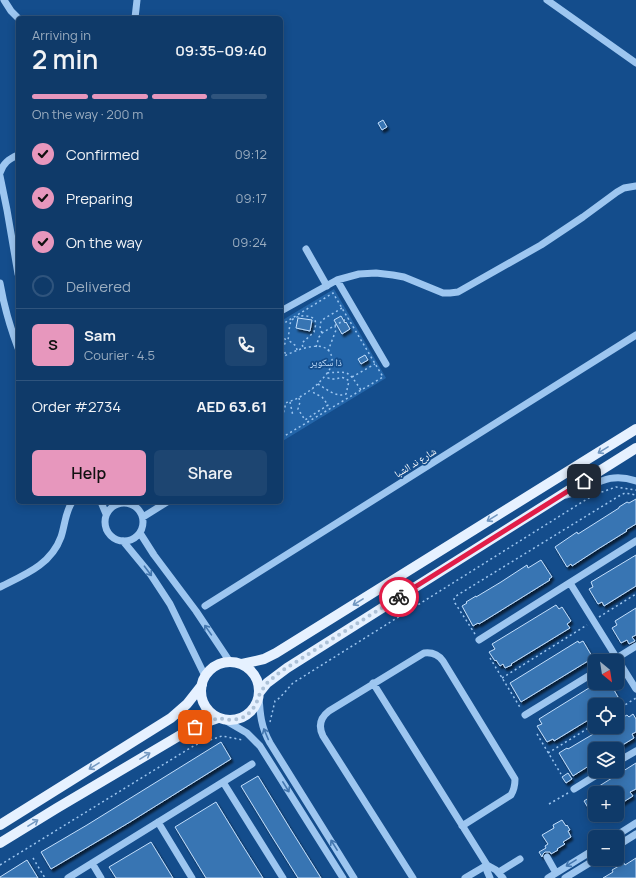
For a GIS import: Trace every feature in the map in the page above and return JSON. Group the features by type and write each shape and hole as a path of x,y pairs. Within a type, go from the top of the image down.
{"main road":[{"path":"0,825 171,718 187,704 210,670 216,666 230,662 242,664 264,659 276,653 636,429"},
{"path":"259,694 267,683 287,668 636,448"},
{"path":"203,680 201,691 202,698 208,710 220,718 230,720 239,719 246,716 252,710 256,704 259,694 257,679 248,668 242,664"},
{"path":"0,844 57,808 182,734 201,724 220,718"}],"street":[{"path":"4,0 16,16"},
{"path":"135,16 138,0"},
{"path":"547,0 636,63"},
{"path":"0,173 5,164 16,156"},
{"path":"0,159 9,160"},
{"path":"0,176 8,210 16,261"},
{"path":"283,310 336,280 359,274 383,273 404,277 443,293 458,292 540,245 583,217 617,192 628,187 636,186"},
{"path":"306,249 327,286"},
{"path":"336,280 386,364"},
{"path":"0,283 5,310 16,343"},
{"name":"شارع ند الشبا","path":"205,606 636,335"},
{"path":"558,497 578,492 605,479 625,478 636,481"},
{"path":"0,588 39,566 49,557 60,539 67,512 71,504"},
{"path":"102,504 106,514"},
{"path":"116,504 106,514 104,522 107,531 112,538 123,541 132,540 140,533 143,525 143,517 136,504"},
{"path":"143,517 157,504"},
{"path":"140,533 230,662"},
{"path":"123,541 147,570 170,604 203,680"},
{"path":"479,640 636,541"},
{"path":"570,583 612,654"},
{"path":"624,654 636,646"},
{"path":"413,878 321,731 320,725 324,715 373,683 424,653 435,653 440,656 515,779 514,790 511,795 462,826"},
{"path":"624,672 636,689"},
{"path":"525,716 588,676"},
{"path":"373,683 487,865 501,875 520,859"},
{"path":"259,694 264,732 354,878"},
{"path":"220,718 247,733 260,746 343,878"},
{"path":"624,758 636,751"},
{"path":"68,878 252,764"},
{"path":"574,789 592,778"},
{"path":"223,782 283,878"},
{"path":"158,822 192,878"},
{"path":"624,831 636,823"},
{"path":"624,842 636,834"},
{"path":"548,878 588,853"},
{"path":"547,857 556,873"},
{"path":"92,863 101,878"},
{"path":"565,878 588,864"},
{"path":"465,878 487,865"},
{"path":"487,865 488,875 490,878"}],"path":[{"path":"283,324 333,293 383,377 283,437"},
{"path":"322,333 320,323 322,320 342,308"},
{"path":"297,350 296,346 288,340 290,325 293,320 299,316 313,318 316,322 313,333 302,343 303,348"},
{"path":"316,347 322,333 348,318"},
{"path":"328,351 336,330 335,325"},
{"path":"283,338 286,341 283,348 286,355"},
{"path":"283,356 303,348 316,347 325,348 332,360 330,368 318,384 299,398 283,404"},
{"path":"352,377 375,364"},
{"path":"327,373 348,373 361,390"},
{"path":"318,384 334,393 342,395 346,394 349,381 347,379 341,377 330,379 324,376"},
{"path":"299,398 300,402 298,409 305,420 328,405 321,396 315,394 312,389"},
{"path":"290,402 293,416"},
{"path":"283,414 286,403"},
{"path":"270,723 275,701 280,698 293,683 599,492 616,487 636,490"},
{"path":"479,640 455,603 454,599 456,596 619,496 625,493 636,495"},
{"path":"502,678 636,594"},
{"path":"490,658 525,716"},
{"path":"624,706 636,698"},
{"path":"548,753 588,728"},
{"path":"537,734 561,774"},
{"path":"0,866 196,745 222,736 244,740"},
{"path":"549,804 574,789"},
{"path":"33,858 45,878"}],"green space":[{"name":"ذا سكوير","path":"334,289 386,378 283,441 283,320"}],"building":[{"path":"383,120 387,127 382,130 378,123"},
{"path":"341,316 350,329 342,334 334,320"},
{"path":"298,318 312,320 310,331 296,328"},
{"path":"365,355 368,360 361,364 358,359"},
{"path":"636,499 636,524 572,566 571,564 567,567 555,547 627,502 629,503"},
{"path":"636,555 636,586 604,606 602,602 598,604 589,589 593,587 591,582"},
{"path":"541,560 552,577 549,579 550,580 479,624 478,623 473,626 462,606 467,603 466,602 527,565 528,568"},
{"path":"556,605 559,609 562,607 571,621 567,624 570,628 511,664 512,665 505,668 503,664 500,666 496,660 495,661 489,652 495,649 492,644"},
{"path":"636,608 636,635 632,637 635,641 629,644 627,640 621,643 612,628 617,625 615,621"},
{"path":"578,641 579,643 583,641 591,654 588,654 588,661 521,702 510,683"},
{"path":"588,689 588,690 614,690 618,697 588,698 588,720 554,741 553,739 547,742 537,726 542,724 539,719"},
{"path":"633,714 636,719 636,732 632,734 634,738 624,744 624,742 588,742 588,766 573,776 559,753 593,734 624,734 624,717 627,715 629,717"},
{"path":"221,742 231,759 51,869 41,852"},
{"path":"636,763 636,789 630,792 633,796 624,802 624,786 599,786 612,778 624,778 624,770"},
{"path":"568,773 572,779 566,783 562,777"},
{"path":"258,776 321,878 298,878 271,835 241,786"},
{"path":"588,798 588,808 584,801"},
{"path":"216,802 263,878 206,878 175,827"},
{"path":"562,820 570,830 568,831 571,837 563,842 565,844 557,849 558,850 551,854 550,852 545,852 542,857 539,852 546,848 545,846 548,844 542,835 554,828 553,825"},
{"path":"151,842 173,878 116,878 109,867"},
{"path":"636,858 636,878 603,878 613,872 612,870 619,866 624,866 624,863 625,865"},
{"path":"27,860 38,878 0,878 0,877"}],"way so far":[{"path":"195,727 218,718 230,720 239,719 246,716 256,704 260,693 267,683 280,672 399,597"}],"route":[{"path":"399,597 584,481"}]}
